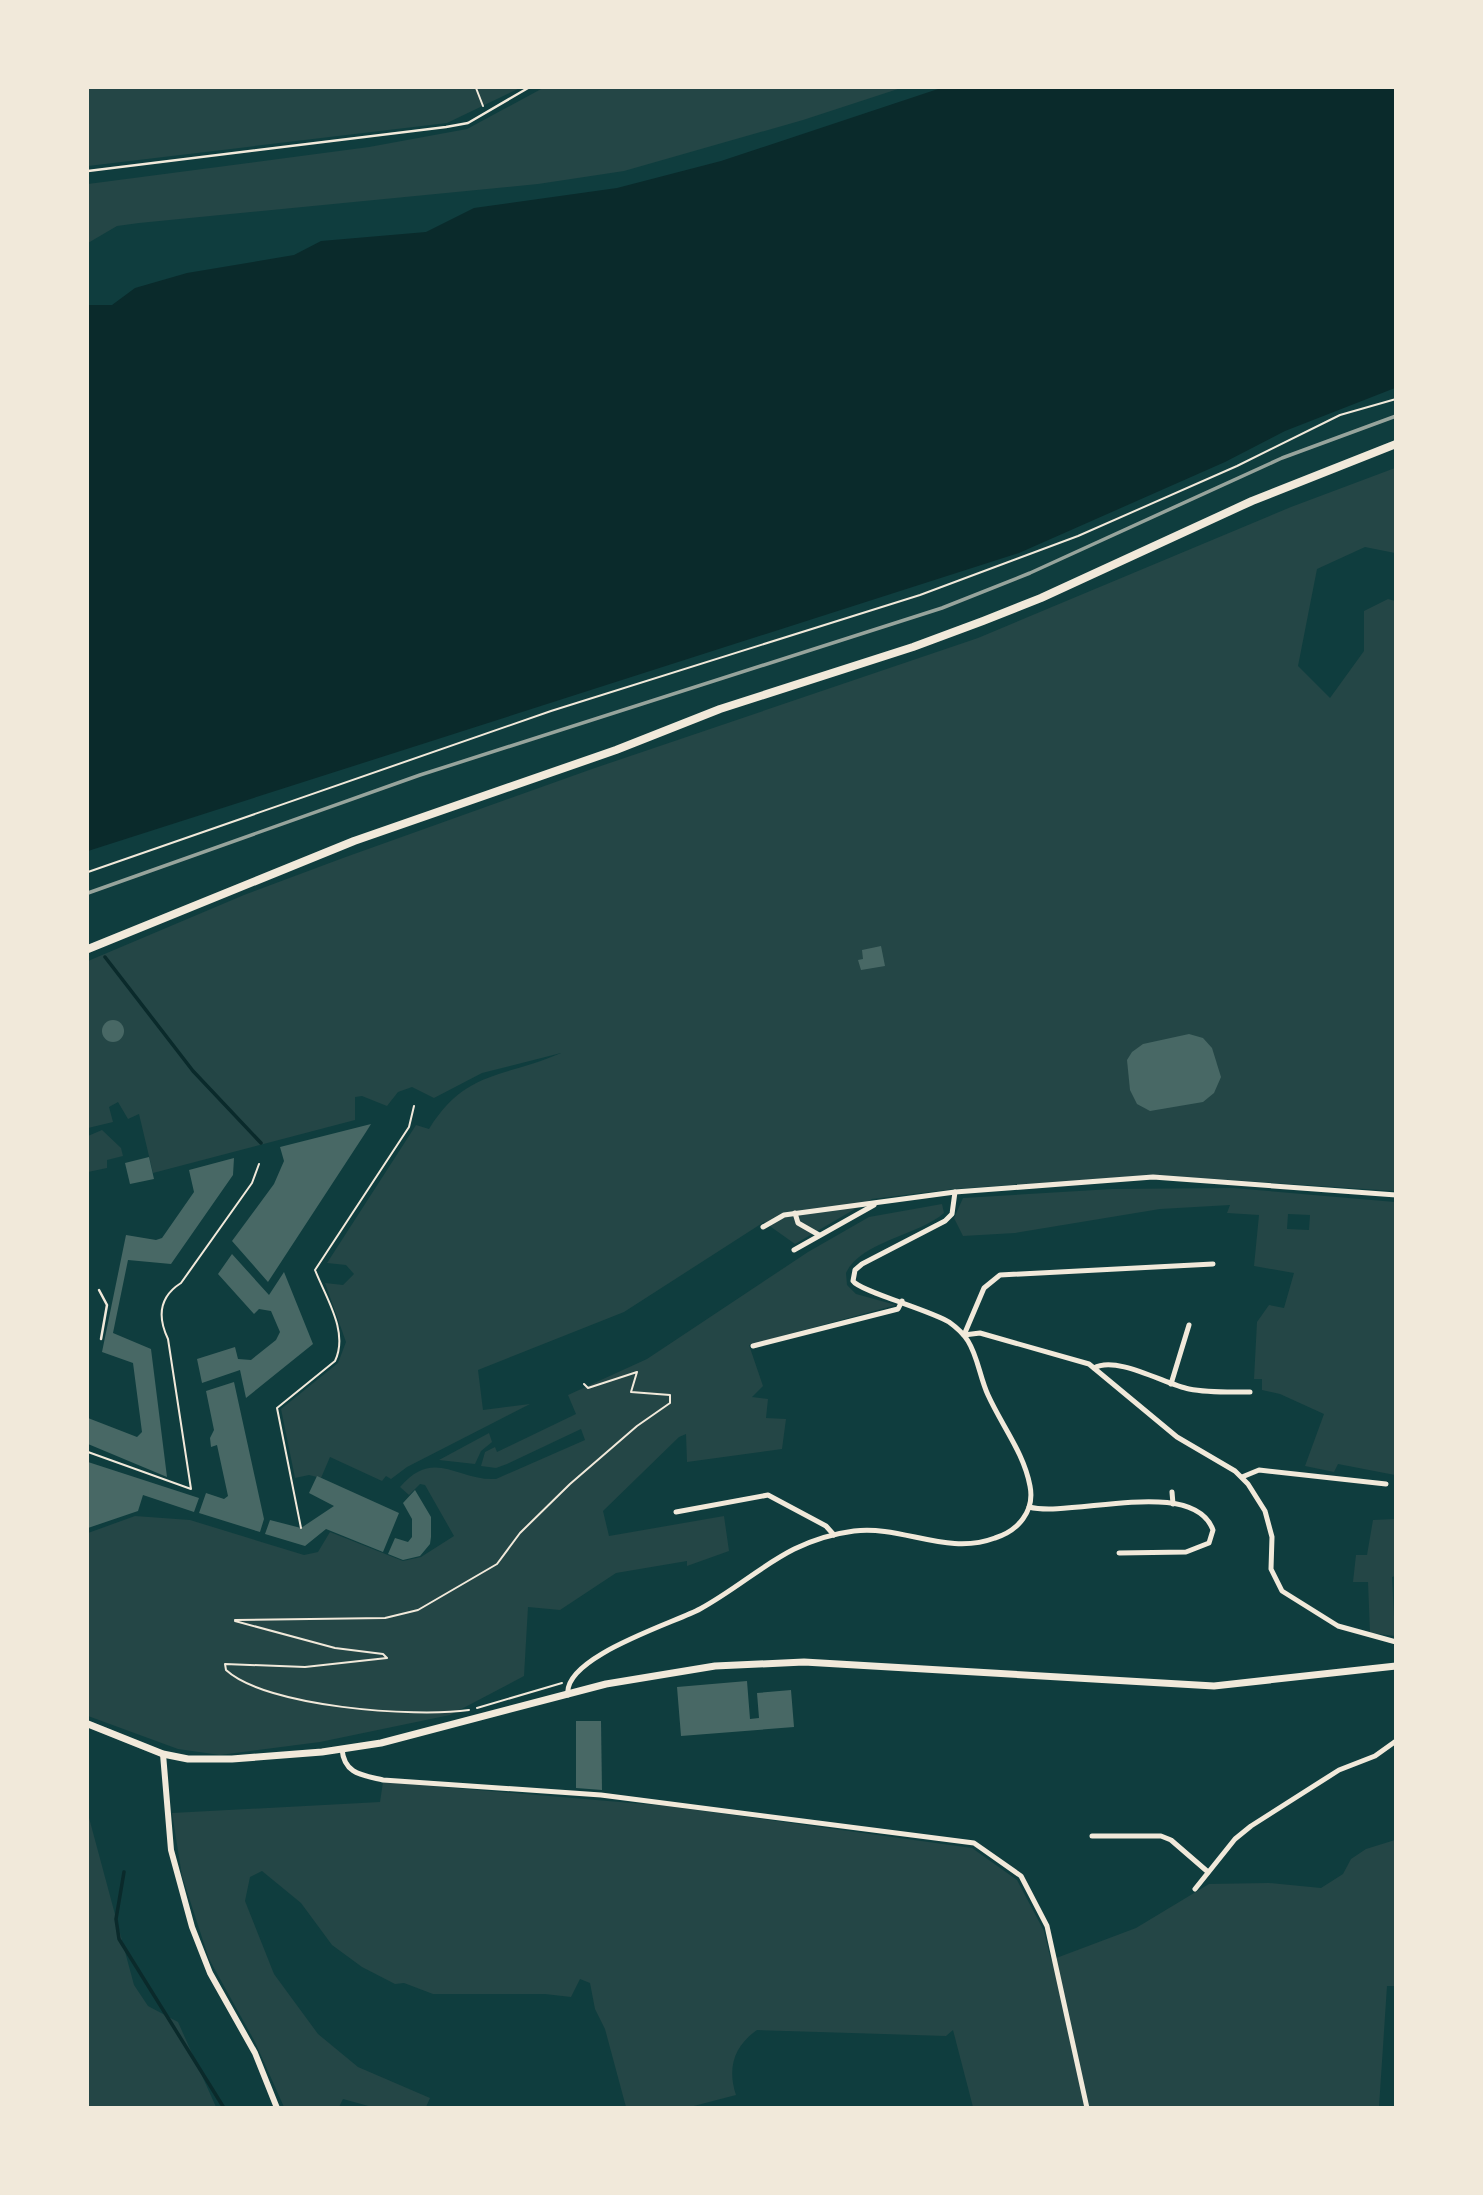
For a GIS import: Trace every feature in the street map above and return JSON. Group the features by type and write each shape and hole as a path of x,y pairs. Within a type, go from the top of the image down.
{"main road":[{"path":"88,949 354,841 616,750 720,709 914,647 995,616 1252,501 1395,444"},
{"path":"88,1724 163,1754 188,1759 216,1760 342,1749 453,1726 662,1673 777,1662 1214,1686 1395,1666"}],"street":[{"path":"763,1227 780,1217 795,1213 955,1192 1153,1177 1395,1195"},
{"path":"568,1695 570,1681 628,1639 702,1607 781,1554 834,1535 869,1531 946,1544 977,1543 999,1537 1014,1528 1029,1507 1031,1491 1021,1458 990,1399 972,1349 964,1335 940,1317 856,1286 852,1276 855,1269 881,1252 945,1221 952,1214 955,1192"},
{"path":"794,1250 880,1202"},
{"path":"795,1213 798,1223 819,1235"},
{"path":"964,1335 984,1287 1000,1275 1213,1264"},
{"path":"753,1346 898,1310 901,1301"},
{"path":"1171,1384 1189,1325"},
{"path":"964,1335 980,1333 1094,1368 1169,1430 1242,1477 1256,1496 1270,1525 1271,1569 1282,1591 1338,1626 1395,1642"},
{"path":"1094,1368 1102,1365 1128,1368 1171,1384 1210,1392 1250,1392"},
{"path":"1242,1477 1259,1470 1386,1484"},
{"path":"1172,1492 1173,1504"},
{"path":"676,1512 768,1496 826,1526 834,1535"},
{"path":"1029,1507 1047,1511 1113,1503 1191,1506 1205,1514 1213,1530 1209,1544 1186,1552 1119,1553"},
{"path":"1195,1889 1251,1826 1331,1774 1375,1756 1395,1741"},
{"path":"342,1749 343,1761 350,1770 383,1780 614,1797 974,1843 1021,1875 1047,1926 1087,2108"},
{"path":"163,1754 171,1850 192,1927 210,1973 255,2053 277,2108"},
{"path":"1092,1836 1161,1836 1171,1840 1209,1872"}],"lane":[{"path":"88,171 468,123 528,88"},
{"path":"99,1290 107,1305 101,1339"}],"path":[{"path":"476,88 485,112"},
{"path":"88,872 551,711 920,595 1077,536 1237,466 1340,415 1395,399"},
{"path":"301,1528 277,1408 335,1361 340,1350 339,1331 315,1270 409,1127 414,1106"},
{"path":"88,1452 191,1489 168,1339 160,1317 162,1304 172,1289 181,1283 252,1183 259,1164"},
{"path":"570,1681 469,1710 418,1712 359,1707 278,1695 244,1684 224,1667 227,1663 305,1667 386,1660 383,1654 305,1641 242,1625 235,1620 385,1618 418,1610 496,1564 520,1533 570,1484 637,1426 670,1403 670,1395 631,1392 637,1372 598,1386 588,1388 584,1384"}],"shaded area":[{"path":"88,88 520,88 447,123 88,166"},
{"path":"543,88 901,88 803,120 624,171 538,184 139,223 117,226 88,243 88,184 369,147 467,129"},
{"path":"941,88 1395,88 1395,388 1285,431 1225,462 1019,553 88,851 88,305 112,305 135,288 187,273 294,255 321,241 426,232 474,208 617,188 721,161"},
{"path":"1395,468 1395,553 1365,547 1317,569 1298,666 1330,698 1364,651 1364,611 1388,599 1395,601 1395,1191 1153,1175 954,1189 872,1199 795,1244 764,1222 624,1312 478,1370 483,1410 530,1404 407,1467 391,1479 386,1476 382,1481 330,1457 321,1478 309,1475 295,1478 281,1409 338,1363 346,1342 325,1283 343,1285 354,1274 346,1265 327,1263 416,1125 429,1129 457,1095 472,1085 561,1053 482,1073 434,1098 412,1087 398,1092 387,1106 362,1096 355,1097 355,1120 153,1173 139,1114 128,1119 118,1102 109,1107 113,1122 88,1128 88,961 244,895 343,858 592,769 978,638 1291,507"},
{"path":"102,1130 121,1148 123,1156 107,1160 107,1168 88,1172 88,1136"},
{"path":"1233,1188 1395,1202 1395,1475 1338,1464 1334,1472 1305,1466 1324,1414 1280,1394 1262,1390 1262,1379 1254,1379 1257,1322 1269,1305 1284,1308 1294,1273 1254,1266 1259,1215 1227,1213 1230,1205 1160,1209 1015,1233 963,1236 954,1218 963,1198 1112,1189","holes":["1288,1214 1310,1215 1309,1230 1287,1229"]},
{"path":"942,1204 944,1213 933,1221 877,1246 853,1262 846,1273 847,1285 856,1294 896,1305 749,1345 763,1386 752,1397 768,1399 766,1418 786,1419 782,1449 687,1462 686,1434 679,1437 603,1511 609,1536 724,1516 729,1551 687,1566 687,1561 616,1573 560,1610 528,1607 524,1676 450,1715 320,1742 220,1755 178,1749 88,1716 88,1533 135,1516 190,1520 304,1555 318,1552 330,1532 403,1561 421,1557 454,1536 425,1485 420,1484 409,1495 400,1487 412,1475 435,1467 496,1479 585,1440 581,1429 507,1464 496,1468 481,1466 485,1452 495,1447 497,1452 576,1414 568,1395 647,1359 808,1252 869,1217"},
{"path":"489,1433 492,1442 481,1451 475,1464 439,1460"},
{"path":"1395,1519 1395,1576 1392,1577 1395,1636 1370,1633 1368,1582 1353,1582 1356,1555 1367,1555 1373,1520"},
{"path":"383,1782 667,1806 972,1848 1017,1880 1044,1931 1051,1960 1136,1928 1209,1884 1269,1883 1321,1888 1343,1874 1351,1859 1366,1849 1395,1840 1395,1986 1387,1986 1379,2107 973,2107 953,2030 946,2036 757,2030 743,2043 734,2058 732,2076 736,2095 690,2107 626,2107 605,2029 595,2009 590,1983 580,1979 571,1997 545,1994 433,1994 404,1983 395,1984 362,1967 332,1945 301,1903 262,1871 250,1877 245,1901 274,1974 318,2034 358,2067 430,2098 426,2107 372,2107 343,2099 339,2107 284,2107 255,2042 209,1959 182,1876 172,1813 380,1802"},
{"path":"88,1814 134,1985 148,2006 178,2022 216,2107 88,2107"}],"building":[{"path":"881,946 885,966 861,970 858,960 863,959 862,950"},
{"path":"113,1020 121,1023 124,1031 121,1039 113,1042 105,1039 102,1031 105,1023"},
{"path":"1189,1034 1203,1038 1212,1048 1221,1077 1214,1093 1203,1102 1150,1111 1137,1104 1130,1090 1127,1060 1132,1052 1143,1044"},
{"path":"371,1124 268,1282 232,1241 274,1184 284,1161 280,1147"},
{"path":"149,1157 154,1179 130,1184 125,1163"},
{"path":"234,1158 233,1175 171,1264 128,1260 113,1333 151,1349 167,1477 88,1444 88,1418 137,1437 142,1432 133,1363 102,1352 126,1235 156,1240 162,1238 194,1192 189,1170"},
{"path":"232,1254 269,1295 284,1272 313,1344 246,1398 240,1370 202,1383 197,1359 235,1347 238,1359 251,1360 276,1340 280,1332 271,1311 259,1309 254,1314 218,1274"},
{"path":"234,1382 264,1519 260,1532 199,1513 206,1493 224,1499 228,1496 217,1445 211,1447 210,1438 214,1430 206,1391"},
{"path":"88,1462 199,1498 194,1512 143,1495 138,1511 88,1528"},
{"path":"317,1476 399,1513 383,1552 326,1529 305,1546 265,1534 270,1520 301,1528 334,1506 309,1493"},
{"path":"415,1490 431,1517 430,1544 420,1556 403,1560 388,1554 395,1538 408,1542 412,1537 412,1519 403,1503"},
{"path":"747,1681 750,1719 759,1718 757,1693 791,1690 794,1727 681,1736 677,1687"},
{"path":"576,1721 601,1721 602,1790 576,1788"}],"waterway":[{"path":"105,957 193,1071 261,1143"},
{"path":"124,1872 116,1919 119,1939 224,2108"}],"railway":[{"path":"88,893 420,775 942,608 1030,573 1282,458 1396,416"}]}
